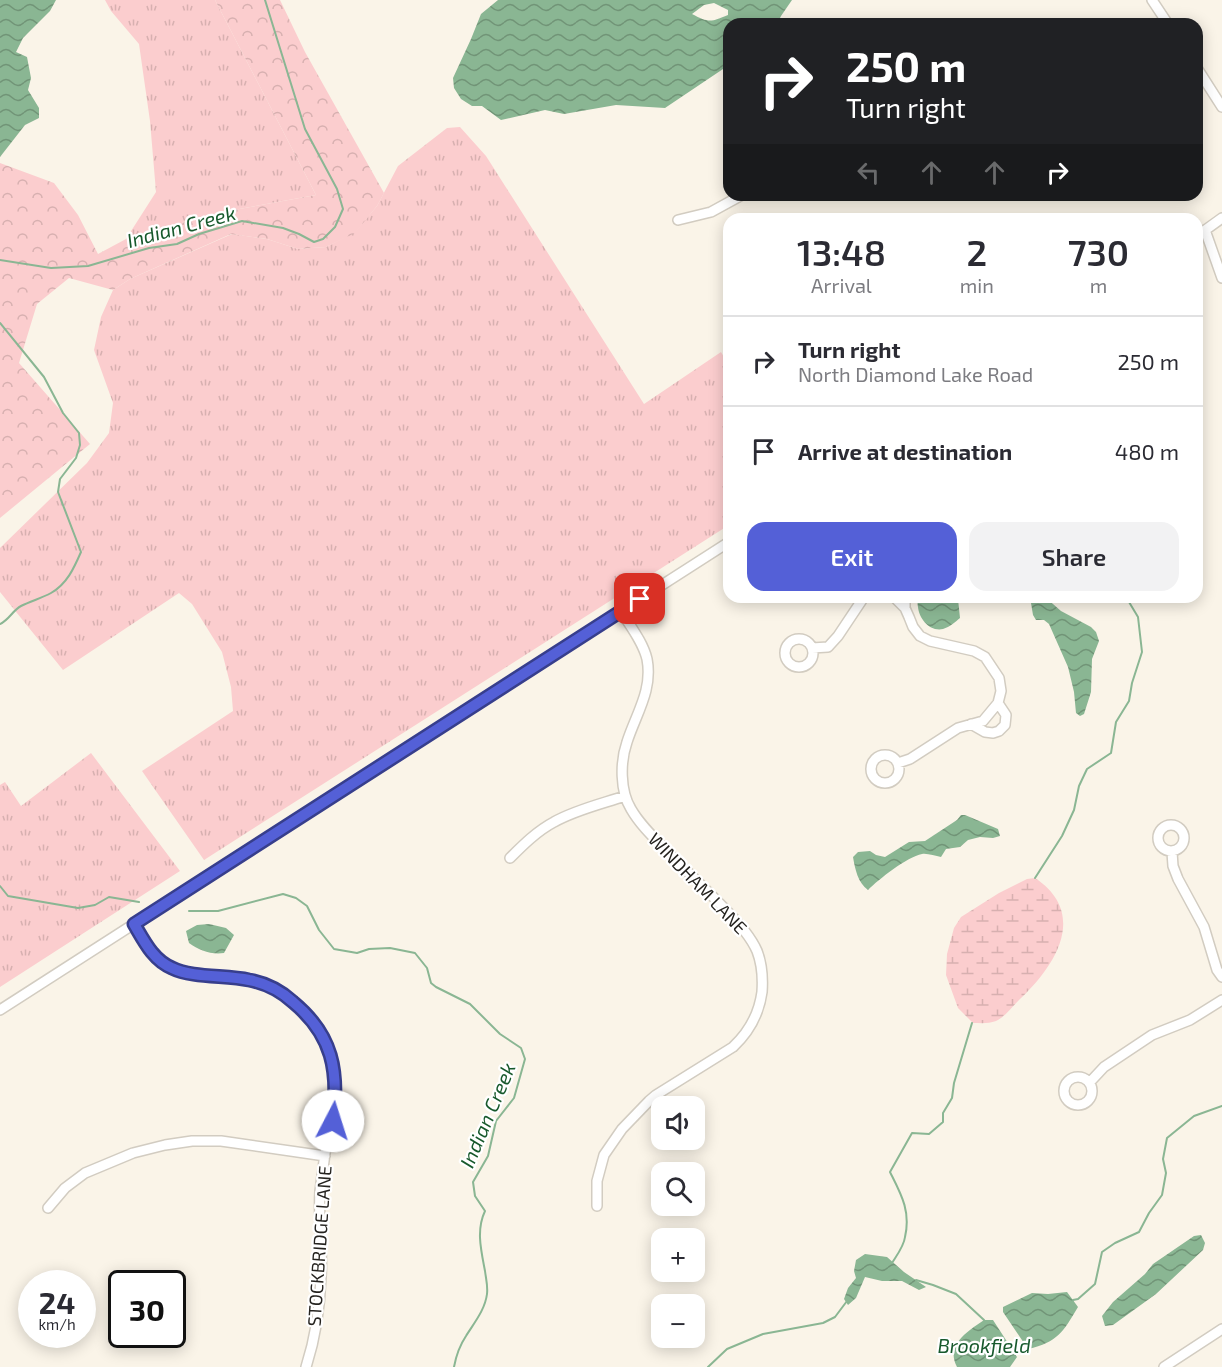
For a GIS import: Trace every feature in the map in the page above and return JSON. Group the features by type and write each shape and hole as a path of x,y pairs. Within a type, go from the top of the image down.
{"street":[{"path":"1152,0 1164,18"},
{"path":"1203,77 1222,107"},
{"path":"678,220 711,212 731,201"},
{"path":"1203,232 1222,218"},
{"path":"1203,237 1222,278"},
{"path":"0,1010 723,546"},
{"path":"812,648 828,646 838,636 860,603"},
{"path":"898,762 910,759 958,728 983,721 998,704 1001,691 999,678 985,657 974,651 930,641 920,636 900,603"},
{"path":"905,603 905,608"},
{"name":"WINDHAM LANE","path":"597,1206 597,1181 604,1155 622,1129 649,1101 733,1047 743,1038 750,1029 761,1002 763,977 752,940 735,919 646,830 631,810 625,796 622,774 626,744 646,693 648,678 646,657 642,647 621,611"},
{"path":"971,724 985,732 993,733 999,730 1005,725 1006,715 998,704"},
{"path":"510,858 528,840 551,823 625,796"},
{"path":"1172,852 1173,866 1178,879 1204,927 1217,970 1222,977"},
{"name":"STOCKBRIDGE LANE","path":"134,924 150,952 160,962 173,969 190,973 250,980 273,988 304,1011 317,1026 325,1041 333,1063 336,1085 333,1121 320,1191 319,1303 306,1367"},
{"path":"1090,1082 1104,1067 1152,1035 1190,1020 1222,1000"},
{"path":"48,1208 65,1188 85,1173 133,1153 165,1145 192,1141 221,1142 325,1156"},
{"path":"1164,1367 1222,1329"}],"green space":[{"path":"105,0 215,0 316,195 217,213 126,239 156,192 150,121 139,44 111,11"},
{"path":"215,0 280,0 305,52 384,193 377,206 355,233 326,247 298,249 267,239 231,234 130,279 113,290 69,278 37,304 19,363 90,444 0,518 0,163 54,183 78,215 98,254 126,239 217,213 316,195"},
{"path":"460,127 486,156 644,404 721,352 723,356 723,529 204,860 142,771 233,711 231,687 222,652 192,604 179,593 63,670 0,592 0,548 87,463 109,433 113,403 94,350 101,317 113,290 130,279 232,234 267,239 298,249 326,247 355,232 377,206 398,166 447,128"},
{"path":"91,753 180,871 0,987 0,785 5,782 21,806"},
{"path":"1035,878 1051,892 1060,907 1063,923 1061,940 1045,971 1003,1017 990,1023 973,1023 958,1008 946,975 947,954 954,928 961,917 999,893 1027,879"}],"water":[{"path":"0,0 56,0 50,11 23,38 16,52 27,57 31,78 28,90 39,108 39,118 25,125 0,157"},
{"path":"498,0 792,0 780,18 723,18 723,69 665,108 616,105 564,114 545,110 501,120 482,106 472,106 461,99 454,88 453,78 481,14","holes":["714,3 728,10 728,15 706,20 692,14 704,5"]},
{"path":"958,603 960,618 943,629 934,629 923,620 918,604"},
{"path":"1031,603 1052,603 1096,632 1099,641 1092,659 1091,692 1084,714 1080,716 1076,713 1068,667 1049,624 1044,620 1036,620"},
{"path":"961,815 998,829 1000,836 968,840 960,847 946,849 941,857 924,854 916,856 894,869 868,890 859,880 853,857 858,852 870,851 885,857 909,842 925,841"},
{"path":"209,924 226,928 234,935 224,953 205,951 189,943 186,931 197,925"},
{"path":"1201,1235 1205,1243 1203,1250 1156,1294 1113,1325 1105,1326 1102,1316 1113,1302 1153,1264 1194,1236"},
{"path":"865,1254 887,1257 926,1287 919,1290 902,1281 882,1281 865,1277 856,1298 848,1305 844,1299 848,1288 856,1278 854,1271 856,1260"},
{"path":"1067,1292 1078,1307 1068,1323 1053,1339 1028,1349 1003,1312 1003,1307 1032,1293"},
{"name":"Brookfield","path":"984,1320 993,1320 1017,1357 1010,1367 957,1367 954,1359 956,1345 965,1334"}],"waterway":[{"name":"Indian Creek","path":"0,260 51,268 88,266 149,248 177,244 199,234 242,221 283,228 314,242 323,239 335,227 343,209 337,189 305,129 265,0"},
{"name":"Indian Creek","path":"0,323 44,377 63,413 79,433 80,445 76,458 60,479 58,492 81,552 73,570 57,589 18,608 0,624"},
{"path":"1035,878 1062,836 1074,810 1079,786 1087,769 1111,753 1116,722 1129,701 1142,652 1138,617 1130,603"},
{"name":"Indian Creek","path":"0,886 8,896 78,908 95,905 109,897 139,902"},
{"name":"Indian Creek","path":"189,911 218,911 283,894 296,898 307,906 319,930 334,949 357,953 369,949 390,948 415,953 427,968 431,983 470,1004 500,1034 521,1048 525,1059 514,1098 496,1121 488,1156 473,1182 475,1196 485,1211 480,1240 487,1294 482,1311 460,1347 454,1367"},
{"path":"892,1263 903,1244 907,1219 901,1195 890,1172 912,1133 929,1134 943,1122 943,1113 952,1098 954,1083 972,1023"},
{"path":"1073,1300 1078,1299 1095,1284 1102,1252 1139,1232 1162,1195 1166,1173 1163,1159 1167,1138 1194,1116 1222,1106"},
{"path":"916,1280 956,1294 984,1320"},
{"path":"708,1367 727,1349 763,1334 823,1323 835,1317 847,1301"},
{"path":"1013,1350 1023,1342"}],"route":[{"path":"333,1121 336,1085 333,1063 317,1026 304,1011 273,988 250,980 173,969 160,962 150,952 134,924 640,599"}]}
